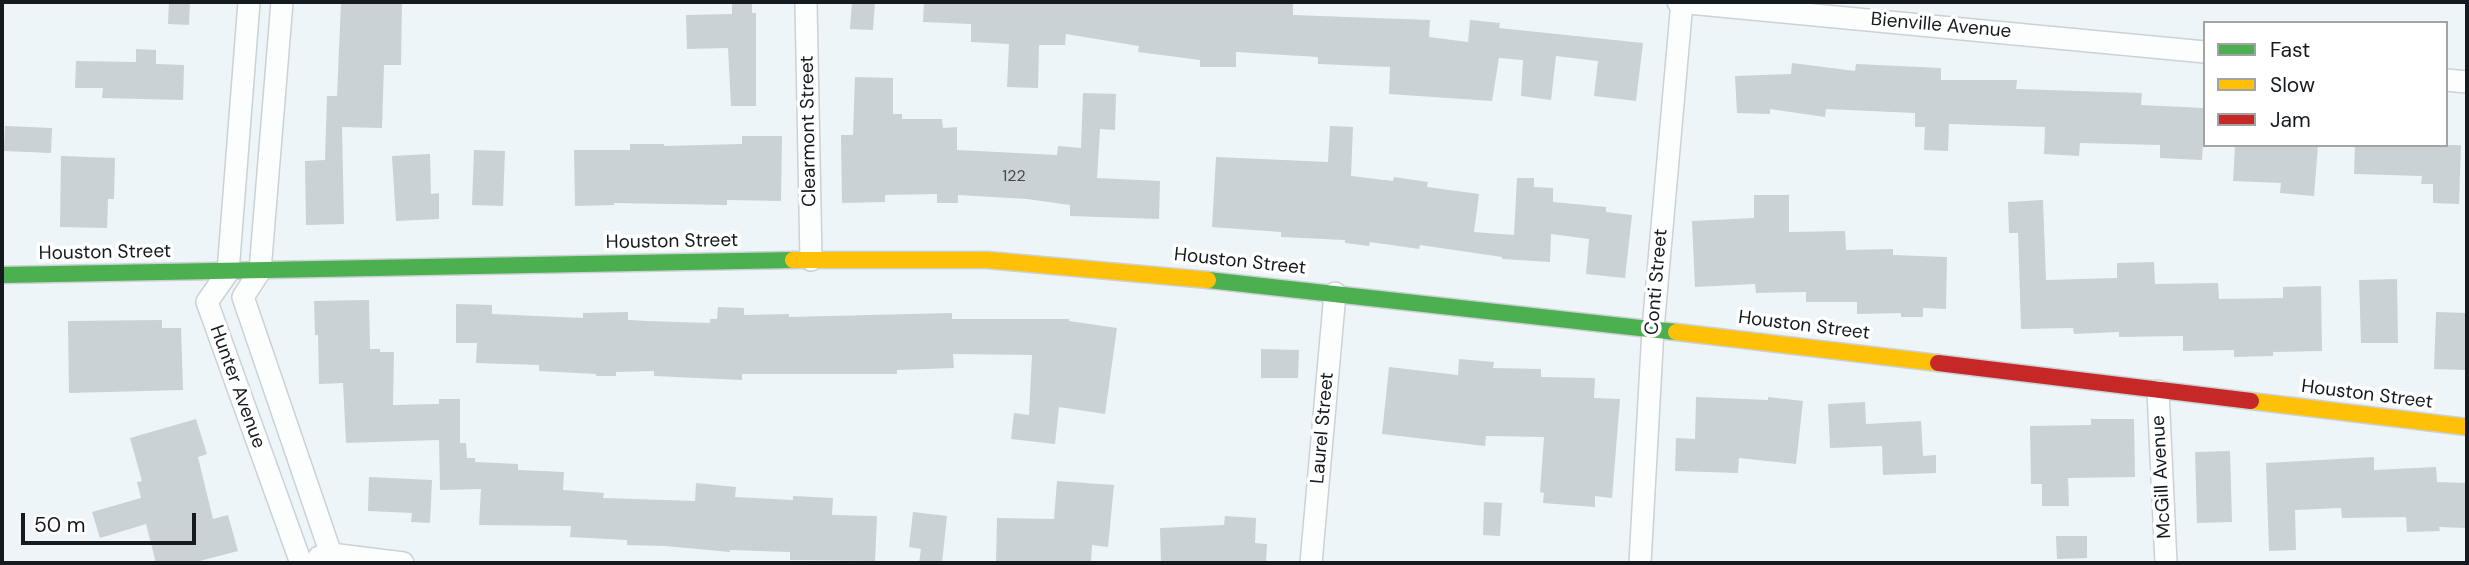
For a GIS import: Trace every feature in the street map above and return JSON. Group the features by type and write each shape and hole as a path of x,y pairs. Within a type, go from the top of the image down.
{"street":[{"path":"228,272 249,2"},
{"name":"Hunter Avenue","path":"282,2 260,271 243,297 332,559"},
{"name":"Clearmont Street","path":"806,2 811,260"},
{"name":"Bienville Avenue","path":"1681,2 2203,52"},
{"name":"Conti Street","path":"1640,563 1653,329 1681,2"},
{"path":"2448,80 2467,82"},
{"name":"Houston Street","path":"2,275 811,260 987,260 1335,293 2467,427"},
{"name":"Hunter Avenue","path":"228,272 207,302 301,562"},
{"name":"Laurel Street","path":"1311,563 1335,293"},
{"name":"McGill Avenue","path":"2158,391 2166,563"},
{"path":"301,562 332,559 403,563"}],"building":[{"path":"169,2 190,2 189,25 168,24"},
{"path":"341,2 402,2 401,65 384,65 382,128 342,127 344,224 306,225 305,161 325,160 327,96 337,96"},
{"path":"732,2 752,2 752,13 756,13 756,106 731,106 728,48 687,49 686,15 732,14"},
{"path":"852,2 875,2 873,30 850,29"},
{"path":"924,2 1293,3 1293,15 1430,20 1429,37 1468,42 1470,20 1500,23 1499,28 1643,43 1636,101 1594,96 1598,61 1556,56 1551,100 1521,96 1523,60 1499,58 1492,101 1389,94 1390,67 1318,64 1318,57 1236,52 1236,67 1200,67 1200,60 1138,52 1139,46 1066,34 1065,45 1039,45 1038,88 1007,87 1009,44 971,42 971,24 923,22"},
{"path":"136,49 156,50 156,64 184,65 183,100 102,98 103,88 75,88 76,61 136,62"},
{"path":"1792,63 1855,71 1856,64 1941,68 1941,80 2017,80 2016,89 2142,93 2141,105 2203,108 2202,160 2160,158 2160,145 2080,143 2079,156 2044,154 2045,127 1949,124 1948,151 1924,150 1925,127 1915,127 1915,113 1826,109 1825,117 1770,109 1770,114 1737,113 1735,76 1791,74"},
{"path":"855,77 893,78 893,114 902,114 902,119 942,119 943,128 957,127 957,150 1057,155 1058,146 1081,148 1083,93 1116,94 1115,130 1100,129 1097,178 1160,181 1159,219 1070,216 1070,205 1027,199 958,195 958,203 937,203 937,194 885,195 885,202 842,203 841,135 853,135"},
{"path":"5,126 52,128 51,153 4,151"},
{"path":"1330,126 1353,127 1351,176 1393,181 1394,177 1428,182 1427,187 1479,194 1474,232 1514,235 1517,178 1534,178 1534,187 1553,188 1553,202 1606,207 1606,212 1632,215 1625,278 1586,274 1589,239 1551,234 1550,262 1502,259 1420,245 1419,249 1370,242 1369,246 1345,243 1345,240 1281,237 1281,232 1212,227 1216,157 1328,162"},
{"path":"742,136 782,136 781,201 727,200 727,205 614,203 575,206 574,150 630,150 630,144 742,144"},
{"path":"2461,145 2459,204 2433,203 2433,184 2421,184 2422,176 2354,174 2355,147"},
{"path":"2235,147 2318,147 2314,196 2280,193 2281,183 2233,181"},
{"path":"474,150 505,151 503,206 472,205"},
{"path":"430,154 431,194 439,193 439,219 396,221 392,156"},
{"path":"61,156 115,158 114,199 108,199 107,228 60,227"},
{"path":"1754,195 1789,195 1789,232 1845,231 1846,250 1893,249 1893,255 1947,257 1946,309 1923,308 1923,317 1901,317 1901,313 1857,314 1857,302 1806,302 1806,292 1756,293 1755,284 1695,287 1692,221 1754,218"},
{"path":"2043,200 2046,280 2117,278 2117,263 2154,262 2155,284 2218,283 2219,299 2283,298 2283,287 2321,286 2322,351 2273,352 2273,356 2234,357 2234,350 2183,351 2183,336 2119,337 2119,332 2074,334 2073,328 2021,329 2018,233 2009,233 2008,202"},
{"path":"2397,279 2398,343 2361,343 2359,280"},
{"path":"369,300 370,349 394,352 393,405 439,404 439,399 460,399 460,443 466,443 467,458 475,458 475,462 518,464 518,470 564,472 563,490 604,493 603,498 695,501 696,483 736,487 735,497 793,500 793,496 833,498 832,515 877,516 875,561 790,560 790,552 730,552 627,545 627,540 570,537 571,526 479,525 481,489 440,490 439,440 346,443 343,383 319,384 314,301"},
{"path":"456,304 492,305 492,314 583,318 583,313 628,312 628,320 647,321 710,323 710,319 717,319 718,307 744,308 744,315 789,314 789,317 952,313 952,319 1069,319 1117,328 1105,414 1059,407 1055,444 1011,439 1014,413 1029,415 1032,355 953,354 954,368 897,370 897,374 742,374 742,380 654,376 654,371 616,372 616,376 596,376 539,371 539,365 476,363 477,343 456,343"},
{"path":"2436,312 2467,313 2467,370 2434,369"},
{"path":"162,320 162,328 181,328 183,390 69,393 68,321"},
{"path":"1261,349 1299,350 1298,378 1261,378"},
{"path":"1459,359 1494,362 1493,368 1541,369 1541,377 1595,378 1594,398 1620,399 1612,498 1595,496 1595,507 1543,503 1544,493 1540,492 1544,437 1486,436 1485,446 1382,434 1389,367 1458,375"},
{"path":"1696,397 1768,400 1768,397 1803,401 1796,464 1739,458 1738,473 1675,471 1676,438 1695,439"},
{"path":"1865,402 1866,424 1921,421 1923,456 1936,455 1936,473 1883,475 1882,446 1830,448 1828,404"},
{"path":"196,419 207,454 198,457 213,519 228,515 238,551 192,563 156,563 146,524 100,538 92,512 141,498 137,482 142,481 130,438"},
{"path":"2091,419 2134,419 2135,477 2068,478 2069,506 2042,506 2042,484 2031,484 2030,426 2091,425"},
{"path":"2230,451 2232,522 2197,523 2195,452"},
{"path":"2374,457 2374,470 2436,467 2437,482 2467,483 2467,528 2439,527 2440,531 2407,532 2406,517 2342,518 2341,508 2295,510 2296,550 2269,551 2266,463"},
{"path":"369,477 432,480 430,523 411,522 412,513 368,511"},
{"path":"1057,481 1114,485 1108,547 1092,545 1091,563 996,563 997,518 1054,519"},
{"path":"1484,502 1502,503 1500,536 1483,535"},
{"path":"913,512 947,516 942,563 919,563 921,549 909,547"},
{"path":"1225,516 1256,518 1255,543 1267,544 1266,563 1161,563 1160,528 1224,525"},
{"path":"2056,536 2087,536 2087,558 2057,559"}],"traffic: fast":[{"path":"2,275 793,260"},
{"path":"1208,280 1676,332"}],"traffic: slow":[{"path":"793,260 987,260 1208,280"},
{"path":"1676,332 1938,363"},
{"path":"2251,401 2467,427"}],"traffic: jam":[{"path":"1938,363 2251,401"}]}
